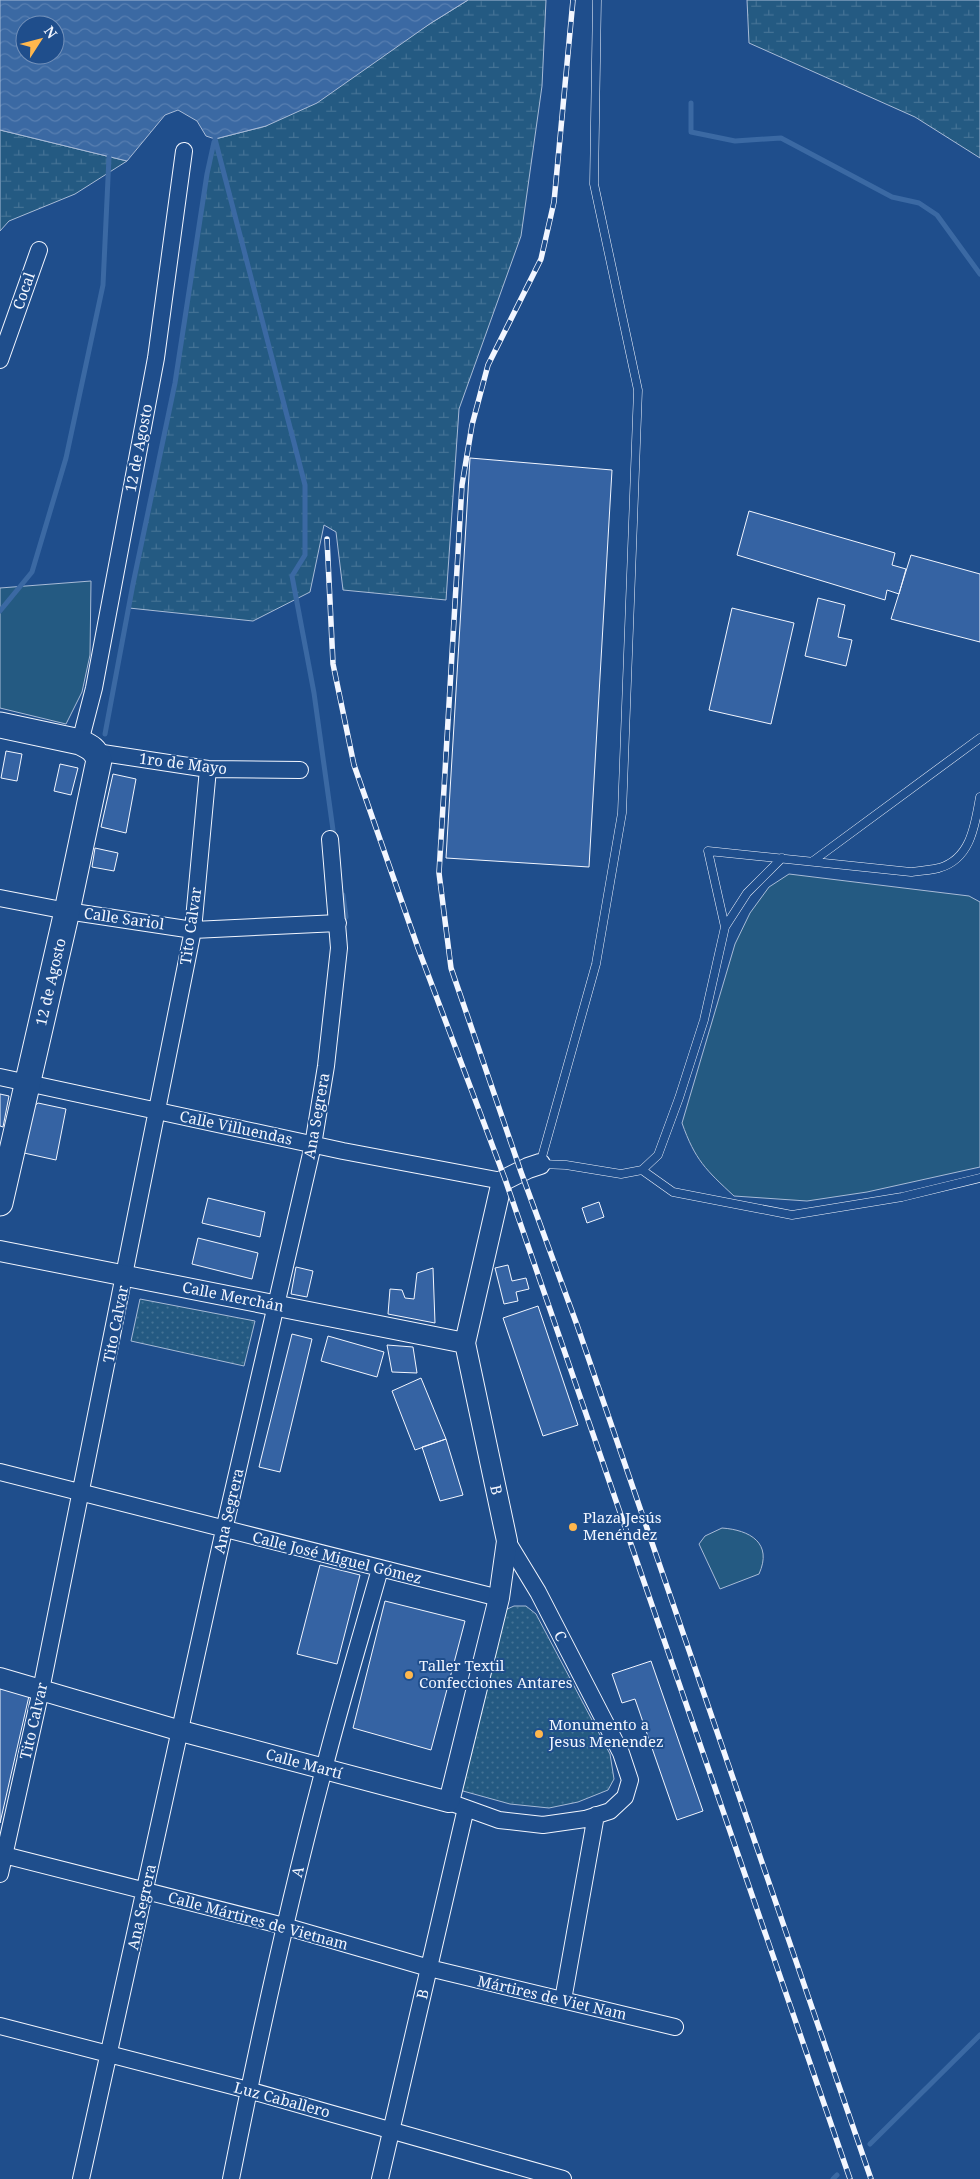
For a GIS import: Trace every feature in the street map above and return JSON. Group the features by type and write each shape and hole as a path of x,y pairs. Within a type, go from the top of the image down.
{"main road":[{"path":"0,725 92,751"},
{"name":"12 de Agosto","path":"0,1203 67,911 92,751"}],"street":[{"name":"12 de Agosto","path":"92,751 94,688 156,358 184,151"},
{"name":"Cocal","path":"0,360 39,250"},
{"name":"1ro de Mayo","path":"92,751 208,770 300,770"},
{"name":"Tito Calvar","path":"0,1874 2,1855 42,1690 126,1276 193,930 208,770"},
{"name":"Ana Segrera","path":"81,2179 110,2055 224,1530 313,1145 326,1066 339,948 330,839"},
{"name":"Calle Sariol","path":"0,898 67,911 193,930 338,923"},
{"name":"Calle Villuendas","path":"0,1077 313,1145 504,1180"},
{"path":"504,1180 540,1164"},
{"name":"B","path":"380,2179 429,1968 458,1805 499,1598 507,1541 465,1343 504,1180"},
{"name":"Calle Merchán","path":"0,1251 465,1343"},
{"name":"Calle José Miguel Gómez","path":"0,1472 499,1598"},
{"name":"C","path":"507,1541 538,1592 621,1753 630,1780 625,1797 603,1813"},
{"name":"A","path":"231,2179 248,2090 284,1926 324,1769 380,1569"},
{"name":"Calle Martí","path":"0,1678 181,1731 458,1805 499,1820 543,1825 603,1813"},
{"path":"563,2000 603,1813"},
{"name":"Calle Mártires de Vietnam","path":"2,1855 284,1926 429,1968"},
{"name":"Mártires de Viet Nam","path":"429,1968 674,2027"},
{"name":"Luz Caballero","path":"0,2026 391,2129 530,2175 563,2179"}],"lane":[{"path":"597,0 594,184 638,390 622,812 596,964 540,1164 622,1174 642,1170 658,1154 679,1098 704,1020 724,927 747,893 782,858"},
{"path":"813,861 980,738"},
{"path":"724,927 708,851 911,872 940,868 960,855 973,836 980,797"},
{"path":"642,1170 673,1192 792,1216 902,1197 980,1178"}],"green space":[{"path":"468,0 546,0 542,86 521,236 459,409 446,600 343,590 336,532 324,525 310,592 253,621 129,608 175,383 207,175 215,139 266,126"},
{"path":"747,0 980,0 980,158 915,117 749,43"},
{"path":"0,130 127,161 75,194 9,221 0,231"},
{"path":"91,581 90,655 82,692 66,724 0,708 0,588"},
{"path":"789,874 969,896 980,902 980,1167 867,1192 807,1201 734,1196 702,1164 682,1123 735,944 750,913 769,887"},
{"path":"140,1299 255,1321 244,1366 131,1341"},
{"path":"722,1528 742,1532 756,1540 761,1546 763,1563 759,1574 720,1589 699,1544 705,1536"},
{"path":"514,1606 526,1606 536,1614 610,1754 614,1779 608,1790 578,1802 549,1808 510,1804 463,1791 459,1783 505,1610"}],"water":[{"path":"0,0 468,0 431,23 317,103 266,126 215,139 206,136 197,121 178,110 165,115 127,161 0,130"}],"building":[{"path":"470,458 612,470 589,867 446,858"},
{"path":"749,511 895,553 892,565 906,569 899,594 887,590 885,600 737,555"},
{"path":"911,555 980,574 980,642 891,619"},
{"path":"818,598 845,605 838,637 852,640 846,666 805,656"},
{"path":"732,608 794,623 771,724 709,710"},
{"path":"6,751 22,754 17,781 1,778"},
{"path":"60,764 78,768 71,795 54,791"},
{"path":"113,774 136,779 126,833 101,827"},
{"path":"95,848 118,853 114,871 92,867"},
{"path":"0,1094 9,1096 3,1127 0,1126"},
{"path":"38,1103 66,1109 56,1160 24,1153 33,1107"},
{"path":"208,1198 265,1212 260,1237 202,1223"},
{"path":"599,1202 604,1217 587,1223 582,1208"},
{"path":"198,1238 258,1253 252,1279 192,1264"},
{"path":"508,1265 512,1281 526,1278 529,1289 516,1292 518,1301 504,1304 495,1268"},
{"path":"296,1267 313,1271 307,1297 291,1294"},
{"path":"433,1268 435,1323 388,1314 390,1289 402,1290 405,1298 414,1299 417,1273"},
{"path":"538,1306 578,1425 543,1436 503,1318"},
{"path":"292,1334 312,1339 280,1472 259,1467"},
{"path":"328,1336 384,1352 377,1377 321,1361"},
{"path":"387,1345 413,1347 417,1373 392,1372"},
{"path":"421,1378 446,1439 415,1450 392,1391"},
{"path":"446,1439 463,1495 440,1501 422,1447"},
{"path":"320,1565 360,1575 337,1664 297,1654"},
{"name":"Taller Textil Confecciones Antares","path":"385,1601 465,1621 431,1750 353,1728"},
{"path":"651,1661 703,1811 677,1820 635,1699 622,1703 612,1674"},
{"path":"0,1688 29,1696 0,1823"}],"waterway":[{"path":"691,103 691,132 735,141 781,138 892,197 919,203 937,215 980,274"},
{"path":"215,139 305,485 305,555 292,576 314,693 334,837"},
{"path":"105,734 133,584 175,383 207,174 214,142"},
{"path":"0,611 32,572 66,458 103,285 109,157"},
{"path":"343,895 346,917"},
{"path":"870,2144 980,2035"},
{"path":"833,2179 837,2175"}],"railway":[{"path":"573,0 554,202 541,259 488,365 472,425 462,485 439,873 451,968 521,1172 577,1325 871,2179"},
{"path":"327,539 333,664 354,765 418,948 505,1179 850,2179"}],"place":[{"name":"Plaza Jesús Menéndez","path":"573,1527"},
{"name":"Taller Textil Confecciones Antares","path":"409,1675"},
{"name":"Monumento a Jesus Menendez","path":"539,1734"}]}
